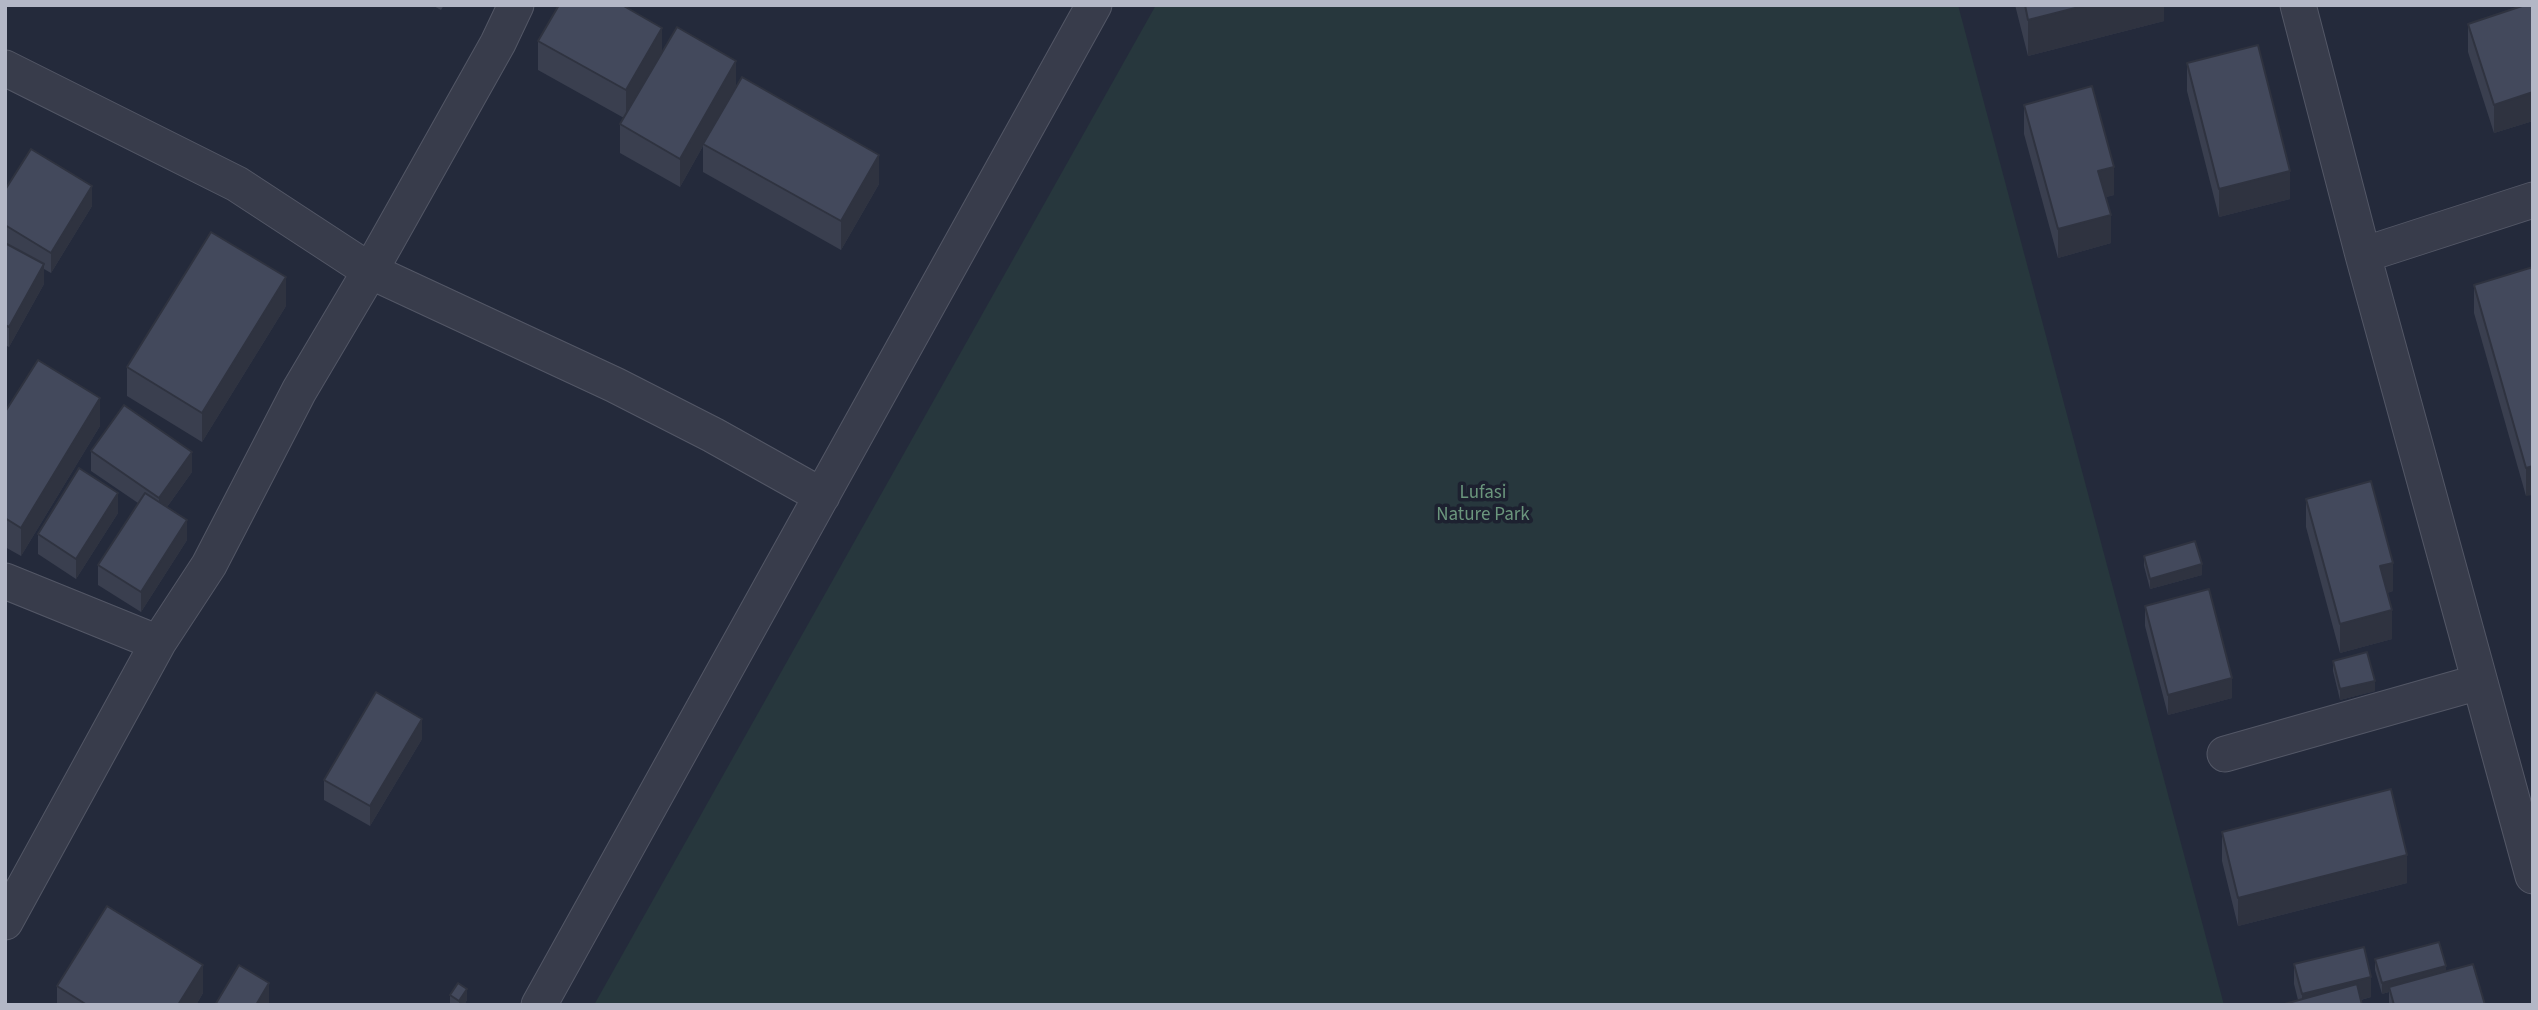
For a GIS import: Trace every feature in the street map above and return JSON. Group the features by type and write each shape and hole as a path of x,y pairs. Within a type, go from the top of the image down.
{"street":[{"path":"5,922 158,643 209,565 299,391 370,271 498,43 516,5"},
{"path":"539,1005 1094,5"},
{"path":"2298,5 2479,682 2523,801 2533,876"},
{"path":"5,68 237,184 370,271 615,385 713,435 822,496"},
{"path":"2363,255 2533,200"},
{"path":"5,581 158,643"},
{"path":"2225,754 2479,682"}],"green space":[{"name":"Lufasi Nature Park","path":"1156,5 1958,5 2224,1005 594,1005"}],"building":[{"path":"559,5 622,5 662,28 626,90 538,41"},
{"path":"2025,5 2087,5 2028,20"},
{"path":"2525,5 2533,5 2533,92 2494,105 2468,24"},
{"path":"677,27 736,61 680,159 620,124"},
{"path":"2258,45 2290,171 2219,189 2187,63"},
{"path":"742,77 879,155 841,221 703,144"},
{"path":"2092,86 2114,167 2098,171 2111,215 2058,229 2024,105"},
{"path":"31,149 92,186 51,253 5,225 5,190"},
{"path":"211,232 286,277 202,413 127,367"},
{"path":"5,243 44,264 9,327 5,325"},
{"path":"2533,267 2533,466 2526,468 2474,285"},
{"path":"38,360 100,398 21,528 5,518 5,412"},
{"path":"124,405 192,452 159,498 91,451"},
{"path":"79,468 118,493 76,559 38,534"},
{"path":"2371,481 2393,563 2380,566 2392,610 2340,624 2306,499"},
{"path":"145,493 187,520 141,592 98,565"},
{"path":"2195,541 2202,564 2150,579 2144,556"},
{"path":"2209,589 2232,678 2168,695 2145,606"},
{"path":"2367,652 2375,681 2340,689 2333,661"},
{"path":"376,692 422,719 370,806 324,780"},
{"path":"2391,789 2407,855 2238,898 2222,832"},
{"path":"107,906 203,965 178,1005 87,1005 57,986"},
{"path":"2439,942 2446,966 2382,983 2375,959"},
{"path":"2364,947 2371,977 2302,994 2294,964"},
{"path":"2473,964 2485,1005 2394,1005 2389,987"},
{"path":"239,965 269,983 256,1005 215,1005"},
{"path":"458,983 467,989 459,1001 450,995"},
{"path":"2357,984 2362,1005 2281,1005"}]}
